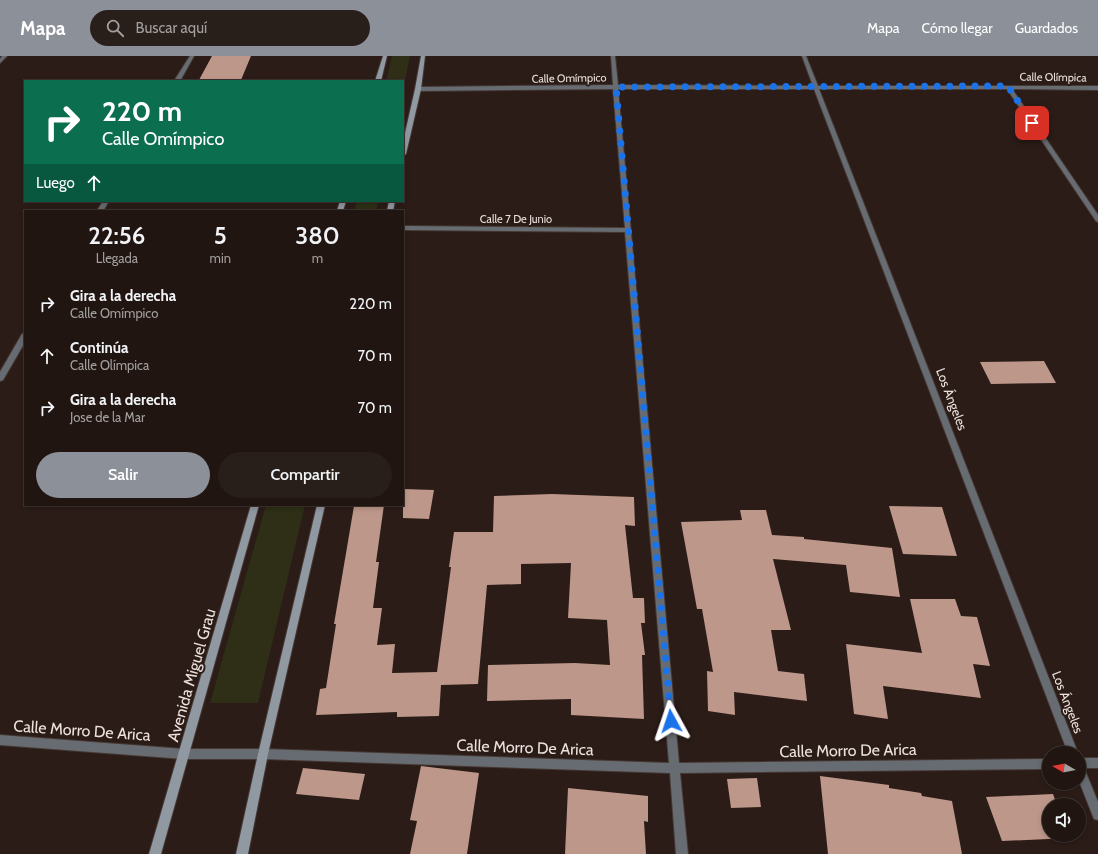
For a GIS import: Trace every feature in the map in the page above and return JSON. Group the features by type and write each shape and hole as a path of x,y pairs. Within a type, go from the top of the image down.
{"street":[{"path":"0,62 5,56"},
{"path":"179,80 192,56"},
{"path":"378,80 385,56"},
{"path":"404,150 418,90 423,56"},
{"path":"613,56 682,854"},
{"name":"Los Ángeles","path":"804,56 1070,746"},
{"path":"1008,86 1098,220"},
{"name":"Calle Olímpica","path":"816,87 1008,86 1098,88"},
{"name":"Calle Omímpico","path":"418,90 616,87 816,87"},
{"name":"Calle 7 De Junio","path":"404,228 628,230"},
{"path":"0,378 24,338"},
{"name":"Avenida Miguel Grau","path":"155,854 256,506"},
{"path":"242,854 263,754 321,506"},
{"name":"Calle Morro De Arica","path":"0,740 184,754 263,754 675,768 1042,764"},
{"path":"1086,763 1098,763"},
{"path":"1086,785 1098,815"}],"green space":[{"path":"392,56 410,56 404,84 404,80 386,80"},
{"path":"357,202 378,202 376,210 354,210"},
{"path":"266,506 305,506 258,703 210,703"}],"building":[{"path":"212,56 251,56 241,80 199,80"},
{"path":"1044,361 1056,383 991,384 980,362"},
{"path":"404,489 434,490 429,519 403,518"},
{"path":"552,494 634,497 635,526 625,525 633,598 644,598 645,623 641,623 645,655 642,655 644,719 571,715 571,699 487,701 488,665 575,663 610,665 607,620 568,618 571,563 521,564 521,584 487,585 478,684 441,685 439,716 397,717 397,712 316,715 320,689 326,688 336,624 334,624 354,506 384,506 376,562 379,562 373,608 382,608 377,645 395,644 392,673 437,672 451,567 449,567 454,532 493,532 494,496"},
{"path":"889,506 942,507 957,556 903,554"},
{"path":"740,510 766,510 772,535 804,537 804,539 892,548 900,597 850,592 846,565 773,559 791,630 771,630 778,671 804,674 807,701 734,692 735,715 708,711 707,671 713,672 702,609 697,609 681,522 742,520"},
{"path":"910,599 955,599 961,616 977,617 990,666 973,664 981,698 883,686 888,719 854,714 846,644 922,653"},
{"path":"421,766 479,773 467,854 410,854 417,821 410,820"},
{"path":"303,768 365,774 359,800 296,794"},
{"path":"820,776 889,785 889,788 921,793 922,796 952,801 962,854 828,854"},
{"path":"757,778 761,807 731,808 727,779"},
{"path":"568,788 648,796 648,822 644,821 646,854 565,854"},
{"path":"1053,794 1054,798 1042,798 1042,839 1002,841 986,797"}],"route":[{"path":"671,721 616,87 1008,86 1032,123"}]}
